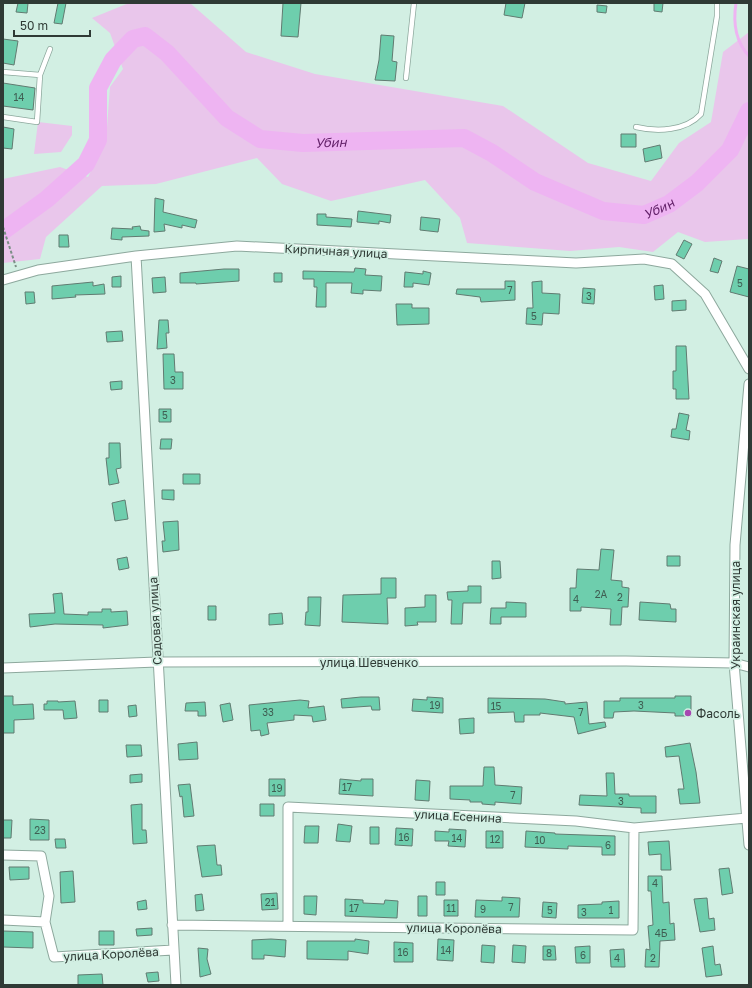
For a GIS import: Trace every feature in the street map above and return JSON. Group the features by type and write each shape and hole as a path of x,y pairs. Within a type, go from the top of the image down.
{"street":[{"name":"Кирпичная улица","path":"3,280 38,270 136,256 237,246 576,263 644,259 672,264 705,294 749,369"},
{"name":"Садовая улица","path":"136,256 157,662 176,985"},
{"name":"Украинская улица","path":"749,384 735,545 734,663 749,842"},
{"name":"улица Шевченко","path":"3,668 157,662 626,661 734,663 749,667"},
{"name":"улица Есенина","path":"288,926 288,807 576,821 634,828 747,818"},
{"name":"улица Королёва","path":"172,925 633,930 634,828"},
{"path":"3,854 41,856 49,896 45,922 3,920"},
{"name":"улица Королёва","path":"45,922 54,956 173,950"}],"lane":[{"path":"406,78 414,3"},
{"path":"636,127 652,131 665,130 689,122 701,114 717,16 717,3"},
{"path":"3,117 37,122 40,75 50,49"},
{"path":"3,72 40,75"}],"path":[{"path":"3,226 18,276"}],"shaded area":[{"path":"129,3 190,3 246,52 315,74 503,106 588,163 651,181 679,143 711,122 723,52 749,32 748,239 705,242 678,232 653,252 619,247 570,251 467,243 460,218 425,180 331,201 282,184 257,158 156,184 102,186 46,237 40,259 3,263 3,179 60,167 88,177 106,141 110,87 123,69 110,33 92,18"},
{"path":"38,122 72,126 72,135 61,152 34,154"}],"building":[{"path":"18,3 28,3 27,13 16,12"},
{"path":"58,3 66,3 62,24 54,23"},
{"path":"283,3 301,3 298,37 281,36"},
{"path":"506,3 525,3 522,18 504,15"},
{"path":"654,3 663,3 662,12 654,11"},
{"path":"597,5 607,6 606,13 597,12"},
{"path":"381,35 394,36 392,61 397,62 395,81 375,80 379,60"},
{"path":"3,39 18,41 14,65 3,63"},
{"path":"3,83 35,88 33,110 3,106"},
{"path":"3,127 14,129 12,149 3,148"},
{"path":"621,134 636,134 636,147 621,147"},
{"path":"660,145 662,158 645,162 643,149"},
{"path":"155,198 164,200 163,212 197,220 195,228 182,225 182,228 164,224 165,231 154,232"},
{"path":"358,211 391,215 390,223 379,221 379,224 357,222"},
{"path":"317,214 326,214 326,217 352,219 351,227 317,225"},
{"path":"421,217 440,219 438,232 420,230"},
{"path":"140,226 141,230 149,231 149,236 122,237 122,240 111,239 112,228 133,229 132,227"},
{"path":"59,235 68,235 69,247 59,247"},
{"path":"684,240 692,244 684,259 676,255"},
{"path":"714,258 722,261 718,273 710,271"},
{"path":"737,266 749,269 749,297 730,292"},
{"path":"355,268 366,269 365,275 382,276 381,291 363,290 363,294 351,293 352,283 326,283 326,307 316,307 317,287 314,287 314,279 303,279 303,271 354,272"},
{"path":"239,269 239,281 196,284 180,283 180,273"},
{"path":"423,271 431,273 429,285 413,283 413,287 404,287 405,272 423,274"},
{"path":"274,273 282,273 282,282 274,282"},
{"path":"121,276 121,287 112,287 112,277"},
{"path":"165,277 166,292 153,293 152,278"},
{"path":"505,281 515,281 515,300 481,302 480,297 456,294 457,289 505,289"},
{"path":"542,281 542,293 560,294 559,314 543,313 542,325 526,324 527,308 533,308 532,282"},
{"path":"93,282 93,286 104,284 105,294 75,295 76,297 52,299 52,286"},
{"path":"663,285 664,299 655,300 654,286"},
{"path":"583,288 595,289 594,304 582,303"},
{"path":"25,292 34,292 35,303 26,304"},
{"path":"686,300 686,310 672,311 672,301"},
{"path":"396,304 412,304 412,308 429,308 429,324 397,325"},
{"path":"159,320 168,320 169,333 166,333 167,348 157,349"},
{"path":"122,331 123,341 107,342 106,332"},
{"path":"676,346 686,346 689,399 676,399 676,389 673,389 673,371 676,371"},
{"path":"163,354 174,354 175,372 183,372 183,389 164,389"},
{"path":"122,381 122,389 111,390 110,382"},
{"path":"159,409 171,409 171,422 159,422"},
{"path":"679,413 689,415 686,430 690,431 689,440 671,437 672,429 676,429"},
{"path":"161,439 172,439 171,449 160,449"},
{"path":"109,443 120,443 121,468 116,469 119,483 109,485 106,458 109,458"},
{"path":"183,474 200,474 200,484 183,484"},
{"path":"162,490 174,490 174,500 162,499"},
{"path":"125,500 128,519 115,521 112,503"},
{"path":"178,521 179,550 163,552 162,541 165,541 163,522"},
{"path":"601,549 614,550 611,580 622,581 622,587 629,588 628,607 622,607 621,625 610,625 611,609 581,607 581,611 570,611 570,588 576,588 577,569 599,570"},
{"path":"667,556 680,556 680,566 667,566"},
{"path":"127,557 129,568 119,570 117,559"},
{"path":"492,561 500,561 501,578 492,579"},
{"path":"381,578 396,578 396,598 387,598 388,624 342,622 343,595 381,594"},
{"path":"468,586 481,586 481,603 463,603 462,624 451,624 452,600 448,600 447,592 468,591"},
{"path":"62,593 64,614 88,615 88,612 102,612 102,609 111,609 111,612 127,611 128,625 103,628 103,625 55,624 30,627 29,614 55,613 53,594"},
{"path":"425,595 436,595 436,622 417,622 418,625 405,626 405,608 425,607"},
{"path":"308,597 321,597 320,626 305,625 306,612 308,612"},
{"path":"506,602 526,603 526,617 501,617 501,624 490,624 491,608 506,608"},
{"path":"640,602 670,604 671,609 676,609 676,622 639,620"},
{"path":"208,606 216,606 216,620 208,620"},
{"path":"282,613 283,624 269,625 269,614"},
{"path":"3,696 13,696 13,705 33,704 34,719 14,720 14,733 3,733"},
{"path":"675,696 691,696 691,716 675,716 675,713 634,711 614,712 613,718 604,718 604,701 620,701 620,698 675,698"},
{"path":"379,697 380,710 372,710 371,706 342,708 341,699"},
{"path":"427,697 443,698 443,713 412,711 413,699 427,700"},
{"path":"488,698 545,699 565,702 565,704 587,702 589,724 605,722 606,727 578,734 574,717 540,713 540,715 524,715 524,722 515,722 514,712 488,713"},
{"path":"99,700 108,700 108,712 99,712"},
{"path":"300,700 309,701 308,708 324,706 326,720 313,722 312,716 294,715 294,720 267,723 269,734 261,736 260,730 251,731 249,705"},
{"path":"47,701 75,701 77,718 64,719 63,710 44,710 44,704 47,704"},
{"path":"205,702 206,716 198,716 198,711 185,711 186,703"},
{"path":"230,703 233,720 223,722 220,705"},
{"path":"136,705 137,716 129,717 128,706"},
{"path":"474,718 474,733 460,734 459,719"},
{"path":"197,742 198,759 179,760 178,744"},
{"path":"690,743 700,803 680,804 678,789 684,789 679,756 666,757 665,747"},
{"path":"126,745 141,745 142,756 127,757"},
{"path":"484,767 494,767 495,785 522,787 521,804 495,802 495,805 482,804 482,802 470,802 470,800 450,799 450,786 483,786"},
{"path":"606,773 614,773 615,794 629,794 629,796 656,796 656,813 641,813 641,808 579,805 580,795 607,796"},
{"path":"142,774 142,782 130,783 130,775"},
{"path":"269,779 285,779 285,796 269,796"},
{"path":"340,779 361,781 361,779 373,779 373,796 339,794"},
{"path":"416,780 430,781 429,801 415,800"},
{"path":"190,784 194,816 184,817 182,796 180,797 178,785"},
{"path":"142,804 142,830 146,830 147,843 133,844 131,805"},
{"path":"260,804 274,804 274,816 260,816"},
{"path":"30,819 49,820 49,840 30,840"},
{"path":"3,820 12,820 11,838 3,838"},
{"path":"338,824 352,826 350,842 336,841"},
{"path":"305,826 319,826 318,843 304,843"},
{"path":"370,827 379,827 379,844 370,844"},
{"path":"396,828 413,829 412,846 395,845"},
{"path":"449,829 466,830 465,847 448,846 449,841 435,841 435,831 449,832"},
{"path":"486,831 503,831 503,848 486,848"},
{"path":"526,831 555,834 615,836 615,855 602,855 602,847 568,846 568,849 525,847"},
{"path":"55,839 65,839 66,848 56,848"},
{"path":"669,841 671,870 661,870 661,854 649,855 648,842"},
{"path":"215,845 217,865 221,865 222,875 202,877 197,846"},
{"path":"9,867 29,867 29,879 10,880"},
{"path":"729,868 733,893 722,895 719,869"},
{"path":"73,871 75,902 61,903 60,872"},
{"path":"648,876 662,876 663,903 669,902 670,924 674,923 675,940 660,941 659,967 645,967 646,949 650,950 648,926 653,925 651,891 648,891"},
{"path":"436,882 445,882 445,895 436,895"},
{"path":"277,893 278,909 262,910 261,894"},
{"path":"202,894 204,910 196,911 195,895"},
{"path":"304,896 317,896 316,915 304,914"},
{"path":"418,896 427,896 427,916 418,916"},
{"path":"502,897 520,898 519,917 475,917 476,900 502,901"},
{"path":"707,898 709,919 714,918 715,930 700,932 694,899"},
{"path":"345,899 363,900 363,903 384,904 385,900 398,901 397,918 345,916"},
{"path":"146,900 147,909 138,910 137,902"},
{"path":"444,900 458,900 458,916 444,916"},
{"path":"619,901 619,918 578,918 578,905 602,904 602,902"},
{"path":"543,902 557,903 556,918 542,917"},
{"path":"152,928 152,935 137,936 136,929"},
{"path":"3,931 33,932 33,948 3,947"},
{"path":"99,931 114,931 114,945 99,945"},
{"path":"355,939 369,941 368,954 348,951 348,960 307,959 307,941 355,941"},
{"path":"438,939 454,940 453,961 437,960"},
{"path":"252,940 286,940 285,957 264,955 264,959 252,959"},
{"path":"394,942 413,943 413,962 394,962"},
{"path":"482,945 495,946 494,963 481,962"},
{"path":"513,945 526,946 525,963 512,962"},
{"path":"543,946 555,946 556,960 543,960"},
{"path":"590,946 590,963 576,963 575,947"},
{"path":"713,946 715,965 720,964 722,975 706,977 702,948"},
{"path":"198,948 208,949 207,959 211,974 200,977"},
{"path":"624,949 625,967 611,967 610,950"},
{"path":"158,972 159,981 148,982 146,973"},
{"path":"102,974 103,985 78,985 78,975"}],"waterway":[{"path":"736,3 736,31 744,50 749,56"},
{"name":"Убин","path":"3,231 47,199 86,164 98,140 98,88 113,60 133,39 145,36 167,53 227,118 260,139 303,143 464,138 492,153 535,182 603,211 644,215 669,204 697,183 730,150 749,111"}],"place":[{"name":"Фасоль","path":"688,713"}]}
